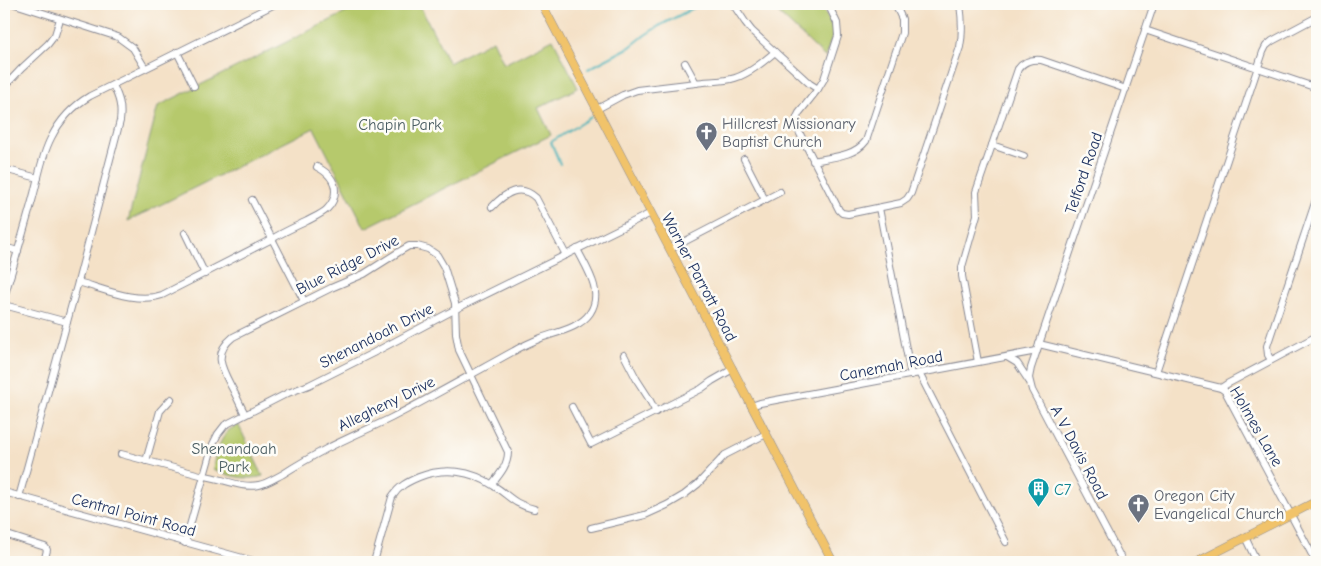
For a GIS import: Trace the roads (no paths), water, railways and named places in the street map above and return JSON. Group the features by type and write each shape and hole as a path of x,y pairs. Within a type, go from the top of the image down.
{"main road":[{"name":"Warner Parrott Road","path":"542,4 833,562"},
{"path":"1197,562 1317,500"}],"street":[{"path":"15,4 118,37 132,48 145,68"},
{"path":"4,297 46,149 63,119 84,100 113,84 275,4"},
{"path":"733,4 744,22 810,84 818,89"},
{"path":"828,4 837,23 838,36 828,69 818,89 799,113 796,122 798,131 812,160 839,210 842,213 848,214 904,202 911,193 960,47 962,37 961,4"},
{"path":"812,160 852,152 866,141 902,34 902,19 895,4"},
{"name":"Telford Road","path":"1037,352 1154,4"},
{"path":"1312,4 1317,6"},
{"path":"1156,372 1266,46 1317,17"},
{"path":"4,87 48,44 54,35 60,19"},
{"path":"1145,30 1317,88"},
{"path":"177,52 194,86"},
{"path":"597,109 637,90 737,77 757,66 775,52"},
{"path":"978,362 962,267 977,215 976,192 1018,69 1027,61 1041,60 1126,89"},
{"path":"685,63 696,83"},
{"path":"19,497 120,121 121,108 113,84"},
{"path":"992,146 1024,156"},
{"path":"744,159 765,200"},
{"path":"78,282 144,299 162,295 320,214 328,208 335,196 335,187 325,171 317,167"},
{"path":"4,169 38,178"},
{"path":"492,207 500,198 516,190 532,194 536,198 566,255"},
{"path":"670,249 780,192"},
{"path":"1271,360 1268,355 1267,346 1317,197"},
{"path":"252,200 304,302"},
{"path":"879,208 911,375"},
{"name":"Shenandoah Drive","path":"185,542 213,444 225,425 373,354 456,309 651,213"},
{"path":"185,233 205,274"},
{"name":"Blue Ridge Drive","path":"245,414 221,366 220,356 227,342 233,337 330,288 364,274 409,246 428,249 441,260 450,285 456,309 455,326 457,342 462,358 508,452 506,465 492,484"},
{"path":"4,247 18,251"},
{"name":"Allegheny Drive","path":"121,454 244,486 264,483 324,450 397,415 525,345 577,325 588,317 594,304 595,290 578,250"},
{"path":"4,305 67,322"},
{"path":"1222,388 1317,336"},
{"name":"Holmes Lane","path":"1040,344 1222,388 1316,562"},
{"path":"1030,381 1031,368 1037,352"},
{"name":"Canemah Road","path":"751,406 1037,352"},
{"path":"624,355 656,412"},
{"name":"A V Davis Road","path":"1007,357 1014,360 1030,381 1038,401 1123,562"},
{"path":"572,408 591,444 701,389 733,369"},
{"path":"919,373 1006,542"},
{"path":"146,461 160,411 171,399"},
{"path":"591,528 645,515 667,505 698,484 725,456 766,434"},
{"path":"374,562 392,497 403,484 428,473 448,471 471,474 492,484 514,502 534,509"},
{"name":"Central Point Road","path":"4,492 257,562"},
{"path":"4,534 46,547 44,562"},
{"path":"1245,538 1258,562"}],"waterway":[{"path":"588,69 630,47 659,26 701,4"},
{"path":"560,164 551,142 591,117"}],"place":[{"name":"Hillcrest Missionary Baptist Church","path":"706,151"},
{"name":"C7","path":"1038,508"},
{"name":"Oregon City Evangelical Church","path":"1138,523"}],"park label":[{"name":"Chapin Park","path":"400,124"},
{"name":"Shenandoah Park","path":"234,457"}]}
